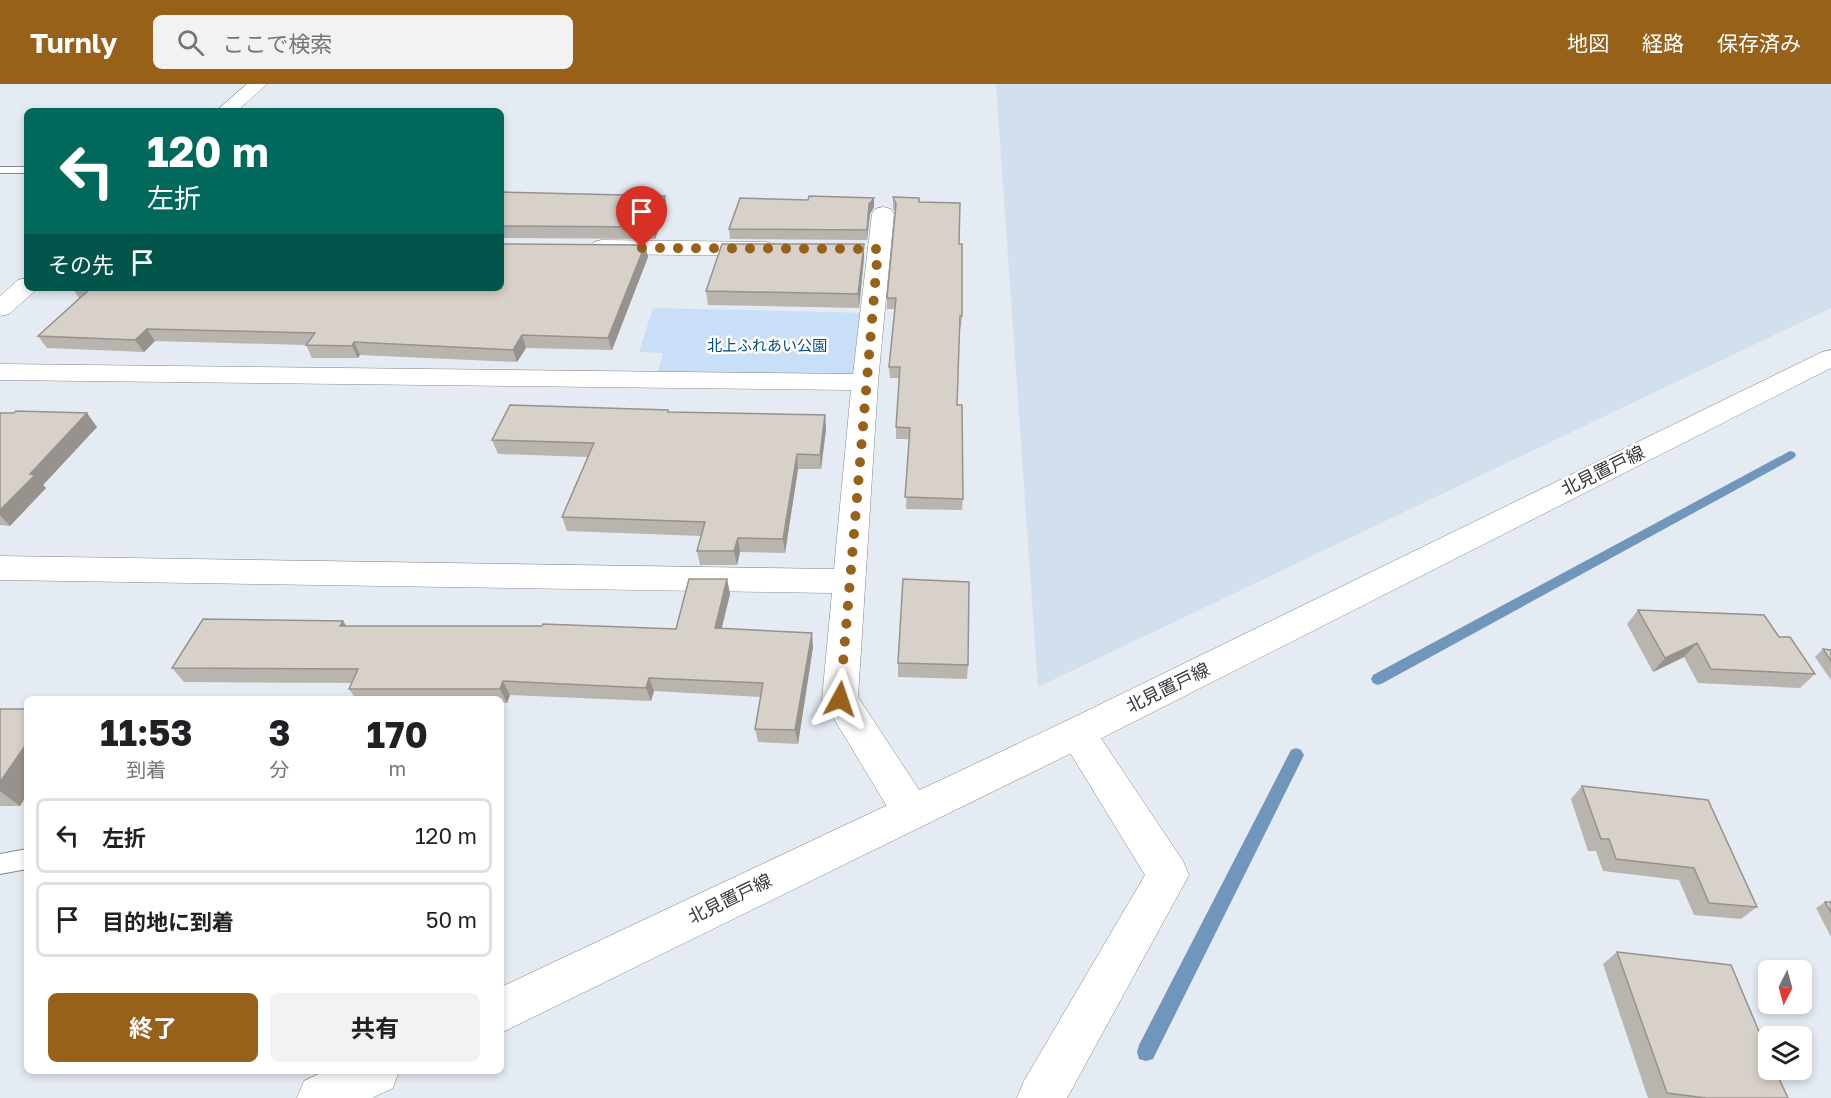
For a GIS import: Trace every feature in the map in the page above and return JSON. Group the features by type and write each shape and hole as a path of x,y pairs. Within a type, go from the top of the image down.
{"street":[{"path":"230,108 258,84"},
{"path":"883,214 867,249 865,382 840,699 911,811"},
{"path":"584,247 784,249"},
{"path":"0,309 24,288"},
{"name":"北見置戸線","path":"504,1009 1077,733 1831,358"},
{"path":"0,372 865,382"},
{"path":"0,568 850,580"},
{"path":"1041,1098 1168,875 1077,733"},
{"path":"321,1098 370,1074"}],"lane":[{"path":"0,170 24,170"},
{"path":"0,864 24,860"}],"shaded area":[{"path":"996,84 1831,84 1831,308 1038,687"}],"green space":[{"name":"北上ふれあい公園","path":"653,308 872,313 865,382 656,381 663,353 639,352"}],"building":[{"path":"504,192 665,196 652,227 504,226"},
{"path":"809,196 874,198 869,204 867,230 729,229 740,198 808,200"},
{"path":"893,197 919,198 919,202 960,203 962,316 960,316 957,405 962,405 963,499 905,497 910,428 896,427 900,367 889,367 896,298 887,298 896,204"},
{"path":"504,244 645,245 608,338 522,335 513,350 354,342 352,346 306,345 315,333 147,329 135,340 38,336 88,291 504,291"},
{"path":"722,244 864,244 858,294 706,291"},
{"path":"510,405 668,410 668,412 825,415 820,455 797,454 783,539 738,538 734,551 697,551 705,522 562,517 594,443 492,440"},
{"path":"16,411 87,413 30,474 35,475 0,510 0,413"},
{"path":"689,579 727,579 715,628 812,633 795,730 755,729 763,683 649,678 646,688 503,681 500,689 349,689 358,669 172,668 203,619 343,621 340,626 542,626 543,624 676,629"},
{"path":"903,579 969,582 968,665 898,663"},
{"path":"1638,610 1764,615 1779,637 1790,637 1815,674 1711,669 1697,643 1665,658"},
{"path":"1823,649 1831,650 1831,661"},
{"path":"0,709 24,709 24,747 0,782"},
{"path":"1582,786 1708,800 1757,907 1709,903 1694,868 1616,859 1609,839 1601,839"},
{"path":"1825,902 1831,902 1831,912"},
{"path":"1617,952 1731,965 1758,1029 1758,1080 1780,1080 1788,1098 1706,1098 1667,1093"}],"waterway":[{"path":"1378,679 1790,455"},
{"path":"1146,1052 1296,755"}],"route":[{"path":"642,248 878,249 840,699"}]}
